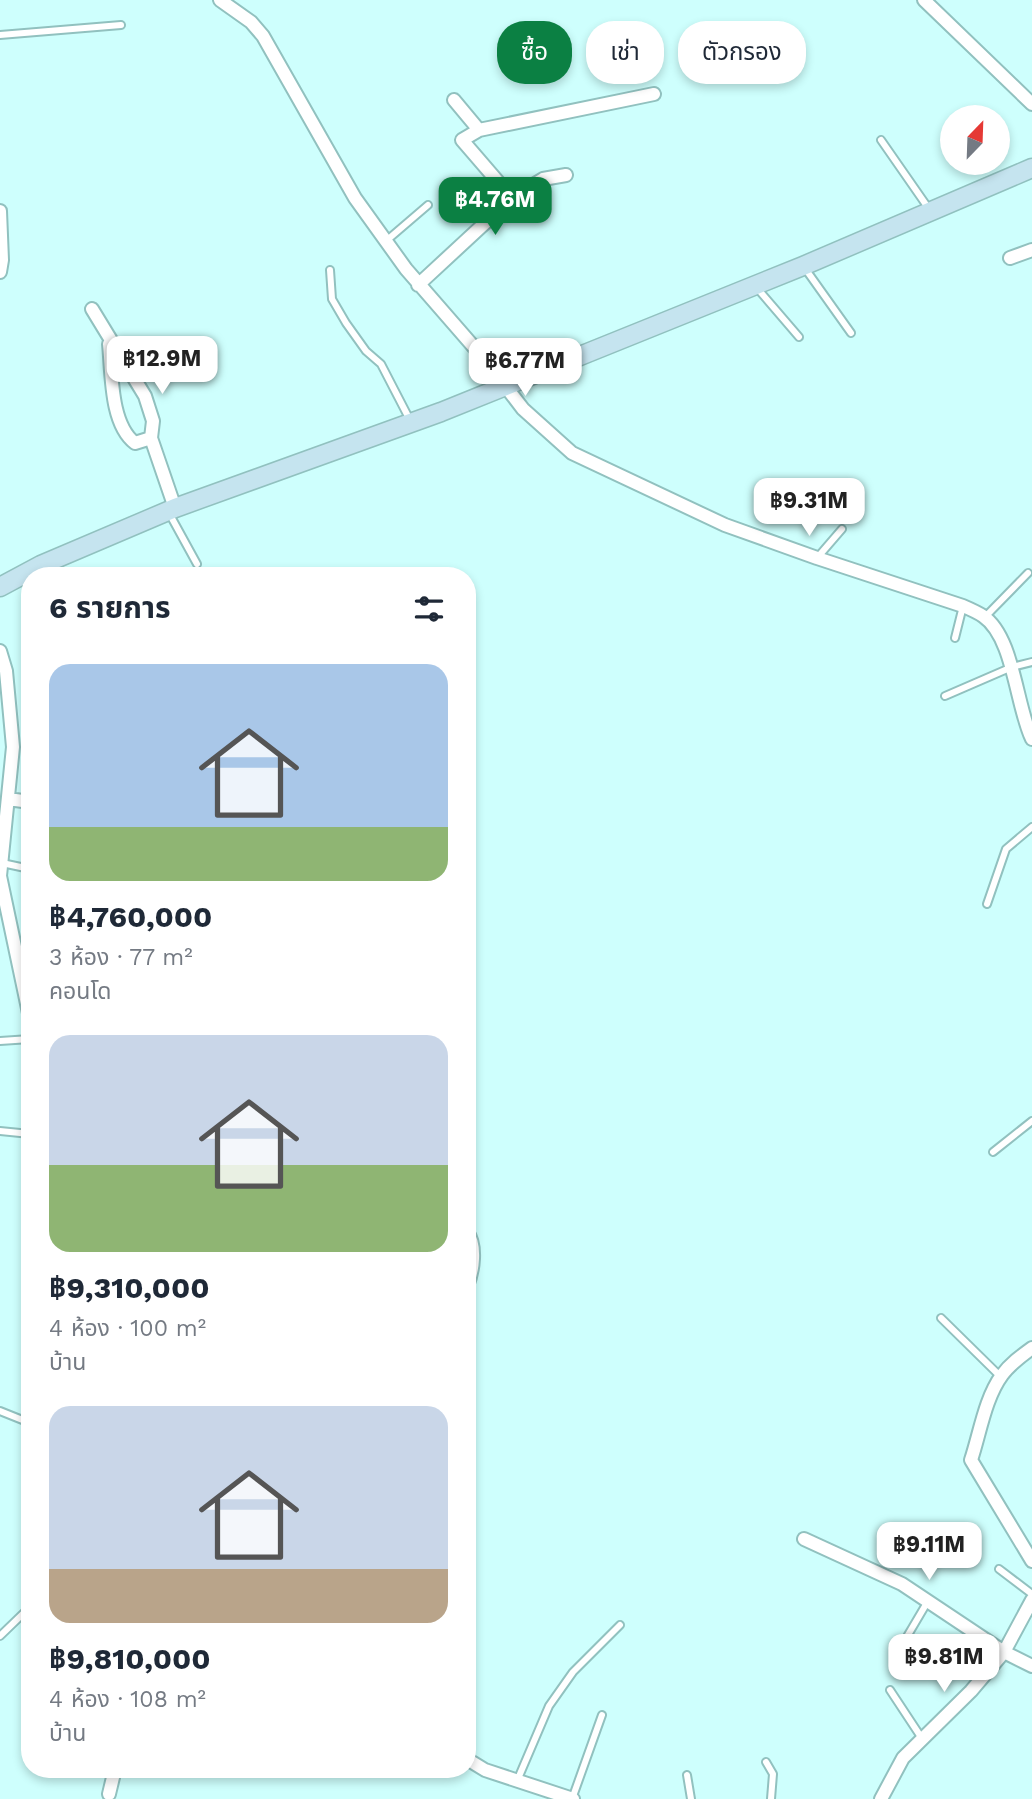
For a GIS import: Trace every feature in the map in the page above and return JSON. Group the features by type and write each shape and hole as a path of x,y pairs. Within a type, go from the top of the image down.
{"street":[{"path":"220,0 251,22 263,36 355,198 418,285 486,361 523,409 572,453 725,525 963,606 985,617 999,635 1012,667 1027,729 1032,739"},
{"path":"924,0 1032,104"},
{"path":"512,198 462,140 479,130 654,94"},
{"path":"454,100 479,130"},
{"path":"37,567 172,510 412,424 803,265 1032,168"},
{"path":"418,285 512,198 542,179 566,175"},
{"path":"0,211 0,272"},
{"path":"1010,258 1032,250"},
{"path":"92,309 145,397 153,421 150,438 172,510"},
{"path":"109,338 119,423 127,437 135,443 150,438"},
{"path":"0,587 21,576"},
{"path":"0,651 6,671 13,747 1,872 21,973"},
{"path":"8,799 21,801"},
{"path":"1032,1348 1001,1377 989,1401 971,1460 1032,1561"},
{"path":"804,1539 902,1584 1004,1653 1032,1666"},
{"path":"881,1799 899,1763 1004,1653 1032,1600"},
{"path":"476,1764 485,1770 573,1799"},
{"path":"110,1794 113,1778"}],"lane":[{"path":"0,35 121,25"},
{"path":"881,140 930,211"},
{"path":"386,241 428,205"},
{"path":"803,265 851,333"},
{"path":"330,270 332,299 366,351 381,364 412,424"},
{"path":"754,284 799,337"},
{"path":"172,510 197,565"},
{"path":"817,558 842,529"},
{"path":"985,617 1028,573"},
{"path":"955,638 963,606"},
{"path":"945,696 1012,667 1032,662"},
{"path":"987,904 1006,849 1032,827"},
{"path":"1,872 21,870"},
{"path":"0,1041 21,1040"},
{"path":"993,1152 1032,1121"},
{"path":"0,1131 21,1133"},
{"path":"942,1318 1001,1377"},
{"path":"0,1411 21,1419"},
{"path":"999,1569 1032,1594"},
{"path":"905,1640 928,1601"},
{"path":"0,1636 21,1616"},
{"path":"517,1781 549,1706 573,1672 620,1625"},
{"path":"890,1690 923,1740"},
{"path":"573,1799 602,1715"},
{"path":"766,1762 773,1774 771,1799"},
{"path":"687,1775 691,1799"}]}
